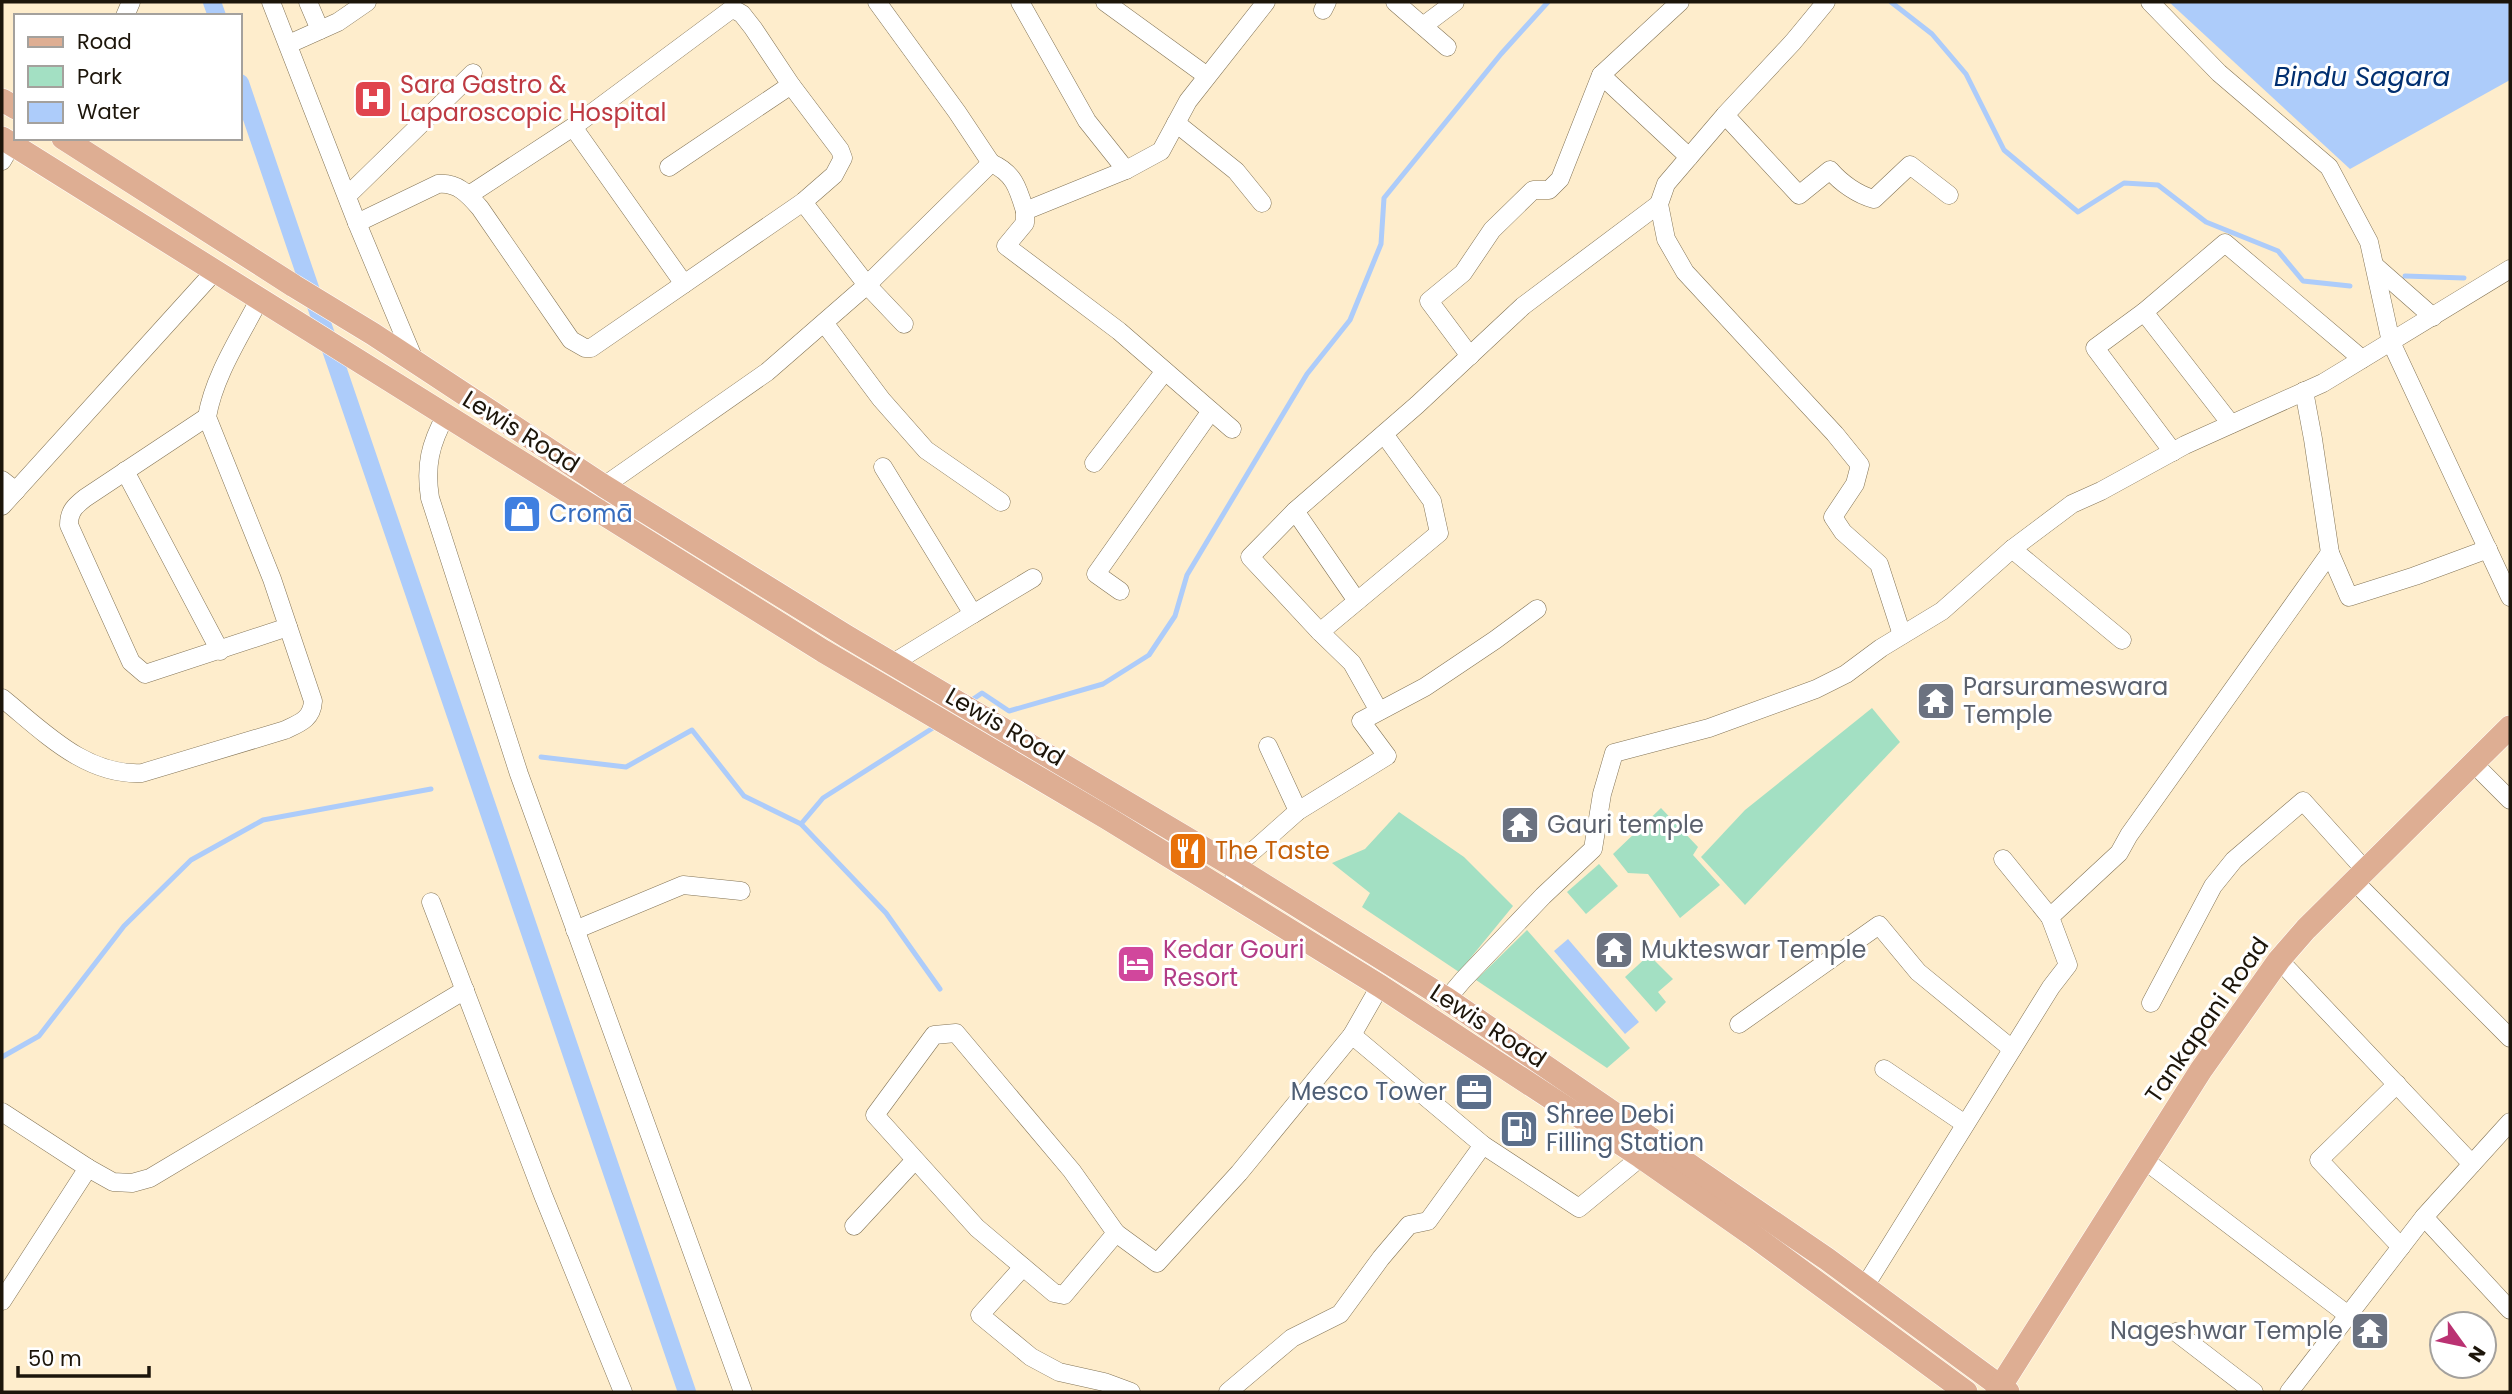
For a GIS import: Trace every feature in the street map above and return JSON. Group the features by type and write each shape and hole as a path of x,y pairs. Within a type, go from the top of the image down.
{"main road":[{"path":"55,171 69,140"},
{"name":"Lewis Road","path":"69,140 293,286 373,334 604,486 804,610 1235,867 1447,999 1865,1286 2001,1390"},
{"name":"Lewis Road","path":"5,148 55,171 791,631 1107,818 1380,986 1642,1157 1964,1391"},
{"name":"Tankapani Road","path":"2001,1390 2143,1159 2201,1070 2279,960 2306,929 2510,727"}],"street":[{"path":"271,2 346,196 415,362"},
{"path":"307,2 320,30"},
{"path":"289,44 338,22 367,2"},
{"path":"877,2 957,111 990,163 1011,175 1018,188 1025,223 1006,246 1119,331 1232,429"},
{"path":"1020,2 1087,121 1126,170"},
{"path":"1105,2 1207,76"},
{"path":"1024,211 1126,170 1161,151 1188,100 1266,2"},
{"path":"1395,2 1447,47"},
{"path":"1423,26 1455,2"},
{"path":"1470,356 1429,301 1463,272 1492,230 1533,190 1549,190 1560,179 1601,75 1680,2"},
{"path":"1826,2 1666,184 1659,204 1666,239 1685,272 1835,434 1860,465 1855,484 1833,517 1843,532 1880,564 1902,635"},
{"path":"2150,2 2219,73 2329,167 2370,242 2391,341 2510,597"},
{"path":"357,223 438,184 449,183 469,195 571,340 585,348 591,348 803,201 834,175 843,158 840,150 742,14 735,10 729,11 573,127 469,195"},
{"path":"346,196 473,72"},
{"path":"1601,75 1689,157"},
{"path":"669,167 791,85"},
{"path":"1725,115 1799,195 1830,170 1856,191 1874,199 1910,165 1949,195"},
{"path":"1176,123 1236,171 1262,203"},
{"path":"573,127 684,284"},
{"path":"590,505 604,486 731,399 825,324 990,163"},
{"path":"803,201 867,285 904,324"},
{"path":"1379,711 1352,663 1250,557 1295,511 1384,434 1523,306 1659,204"},
{"path":"2173,452 2095,348 2144,312 2225,243 2362,359"},
{"path":"2375,266 2434,317"},
{"path":"1447,999 1543,896 1593,849 1602,794 1614,753 1709,727 1816,690 1846,674 1942,611 2012,549 2072,504 2231,424 2323,383 2510,270"},
{"path":"2,506 9,485 214,272"},
{"path":"2,698 70,753 106,769 126,774 142,773 285,730 304,721 313,712 313,701 288,627 207,417 218,382 268,306"},
{"path":"2144,312 2231,424"},
{"path":"825,324 881,399 926,450 1001,502"},
{"path":"1094,463 1165,371"},
{"path":"2304,391 2330,553 2348,597 2488,548"},
{"path":"1120,591 1096,574 1211,411"},
{"path":"446,415 435,435 429,458 426,476 430,498 514,761 743,1392"},
{"path":"207,417 85,498 72,509 69,525 131,662 145,674 152,674 288,627"},
{"path":"1320,632 1439,533 1433,501 1384,434"},
{"path":"883,467 973,614"},
{"path":"125,471 220,650"},
{"path":"1295,511 1357,601"},
{"path":"2012,549 2122,640"},
{"path":"2050,917 2119,853 2129,835 2330,553"},
{"path":"893,663 1033,578"},
{"path":"1233,897 1235,867 1298,811 1387,756 1361,721 1425,687 1537,609"},
{"path":"1268,746 1298,811"},
{"path":"2473,763 2510,800"},
{"path":"2151,1003 2213,886 2234,860 2303,801 2360,876 2510,1038"},
{"path":"1865,1286 2051,987 2068,965 2050,917 2003,859"},
{"path":"575,930 683,885 741,891"},
{"path":"431,902 622,1392"},
{"path":"1739,1024 1879,925 1918,971 2012,1049"},
{"path":"2279,960 2472,1164"},
{"path":"1116,1233 1064,1295 1054,1293 977,1228 875,1115 934,1035 956,1033 1072,1171 1116,1233 1157,1263 1239,1173 1352,1035 1380,986"},
{"path":"2,1112 113,1182 132,1183 150,1178 465,990"},
{"path":"1352,1035 1483,1145 1579,1209 1642,1157"},
{"path":"1884,1069 1965,1124"},
{"path":"2397,1084 2319,1160 2401,1247"},
{"path":"2289,1392 2424,1217 2510,1122"},
{"path":"1227,1392 1292,1338 1340,1314 1409,1224 1428,1221 1483,1145"},
{"path":"2143,1159 2348,1315"},
{"path":"854,1226 915,1160"},
{"path":"2,1301 88,1168"},
{"path":"2424,1217 2510,1310"},
{"path":"1023,1267 979,1315 1031,1357 1059,1372 1104,1382 1131,1392"},
{"path":"2176,1332 2254,1392"}],"green space":[{"path":"1872,708 1900,742 1745,905 1701,857 1745,810"},
{"path":"1661,808 1698,847 1693,855 1720,885 1680,918 1648,874 1628,873 1613,854"},
{"path":"1399,812 1464,857 1513,906 1459,972 1362,907 1370,893 1332,863 1365,849"},
{"path":"1599,864 1618,886 1586,914 1567,892"},
{"path":"1527,930 1630,1048 1607,1068 1476,980"},
{"path":"1649,955 1673,979 1658,992 1666,1002 1656,1012 1625,977"}],"water":[{"name":"Bindu Sagara","path":"2169,2 2510,2 2510,80 2350,169"},
{"path":"1568,939 1639,1022 1625,1034 1554,951"}],"waterway":[{"path":"212,2 216,14"},
{"path":"969,702 982,693 1009,711 1103,684 1149,655 1175,616 1187,575 1307,374 1350,320 1381,244 1384,198 1501,54 1548,2"},
{"path":"1891,2 1932,34 1966,74 2004,150 2078,212 2124,183 2158,185 2206,222 2278,251 2303,281 2350,286"},
{"path":"242,89 687,1392"},
{"path":"2405,276 2464,278"},
{"path":"541,757 626,767 692,730 744,796 801,824 823,798 936,726"},
{"path":"2,1057 39,1036 124,926 191,860 263,820 431,789"},
{"path":"801,824 886,913 940,989"}],"place":[{"name":"Sara Gastro & Laparoscopic Hospital","path":"373,99"},
{"name":"Cromā","path":"522,514"},
{"name":"Parsurameswara Temple","path":"1936,701"},
{"name":"Gauri temple","path":"1520,825"},
{"name":"The Taste","path":"1188,851"},
{"name":"Mukteswar Temple","path":"1614,950"},
{"name":"Kedar Gouri Resort","path":"1136,964"},
{"name":"Mesco Tower","path":"1474,1092"},
{"name":"Shree Debi Filling Station","path":"1519,1129"},
{"name":"Nageshwar Temple","path":"2370,1331"}]}
